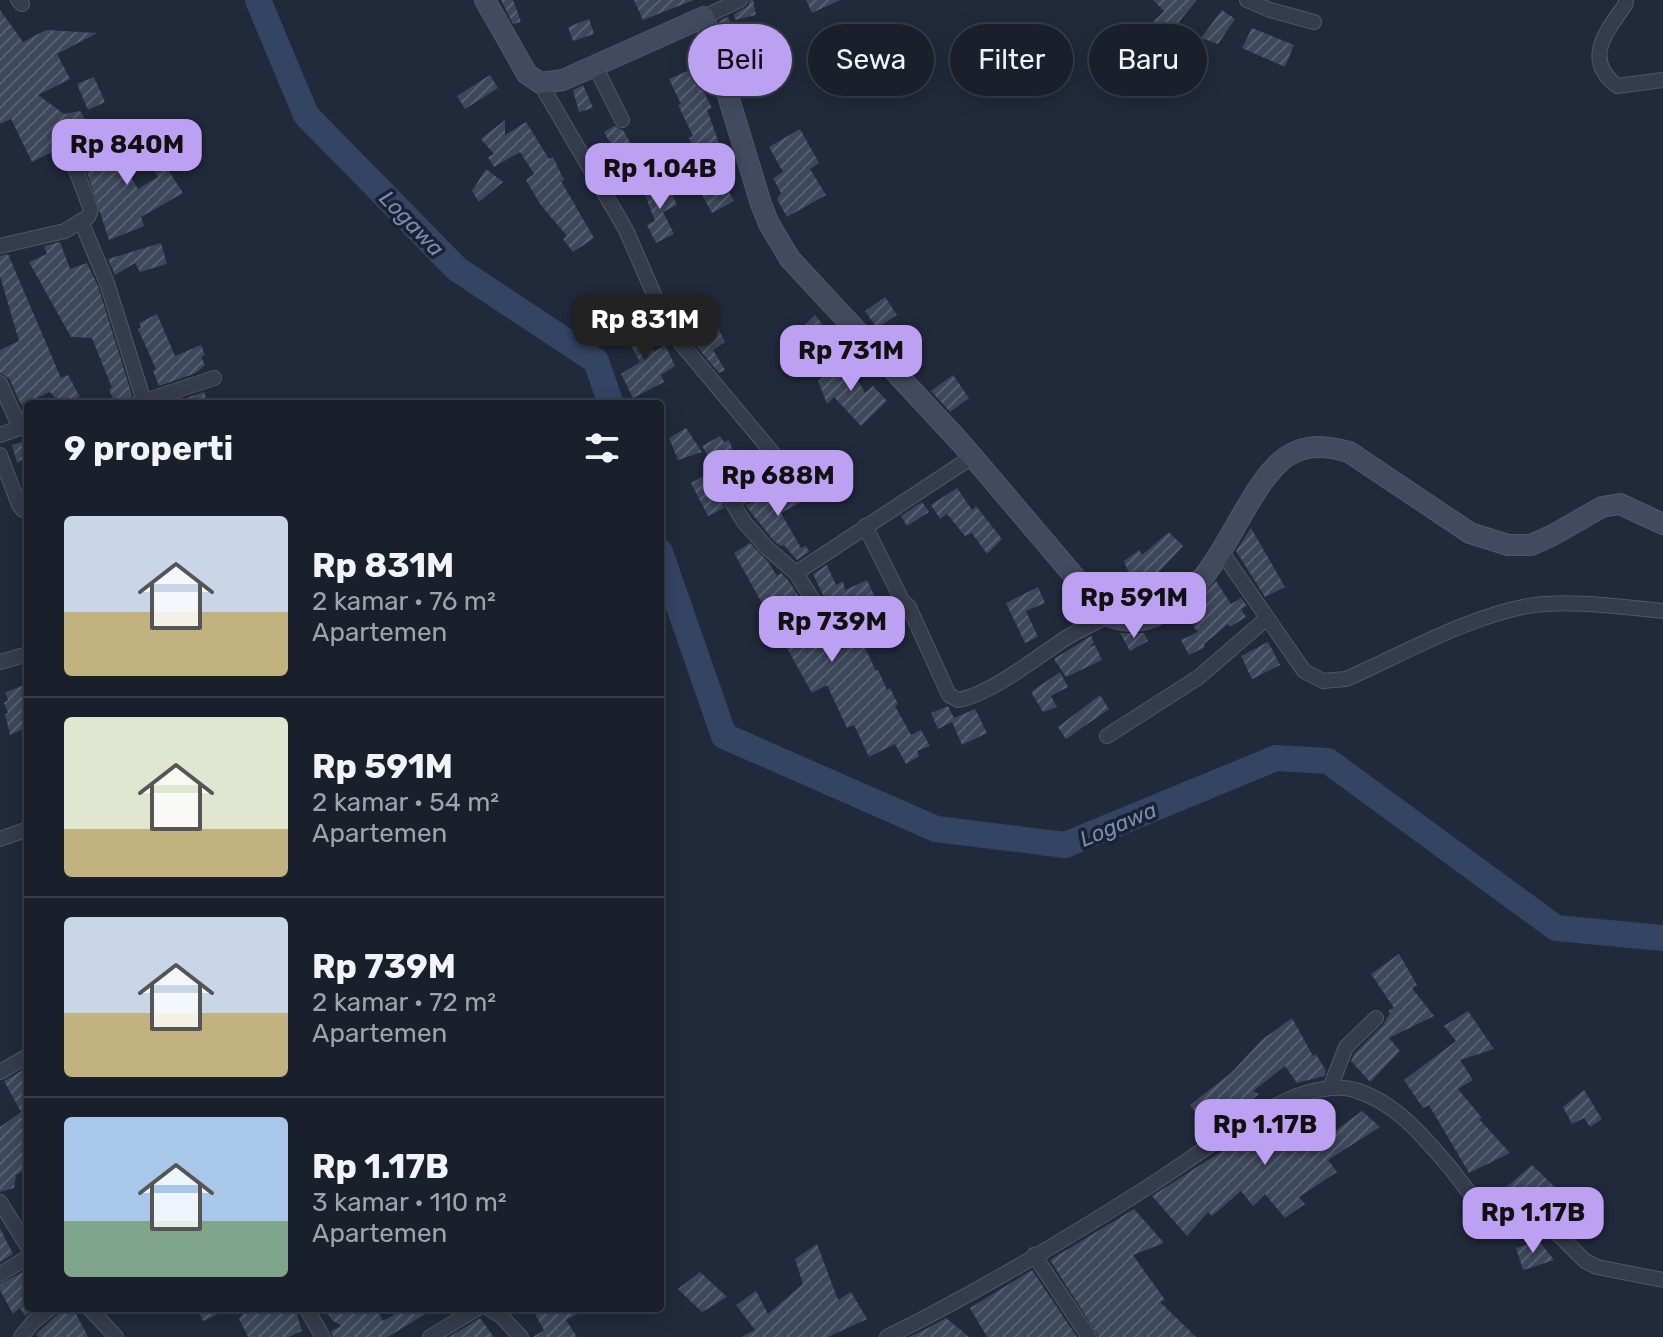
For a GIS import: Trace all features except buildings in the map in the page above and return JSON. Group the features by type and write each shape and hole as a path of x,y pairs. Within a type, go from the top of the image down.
{"main road":[{"path":"485,0 527,74 540,83 563,80 704,17 761,204 790,259 972,457 1108,616 1138,621 1171,608 1197,586 1250,499 1276,465 1295,452 1326,446 1349,452 1470,533 1508,545 1531,545 1602,507 1620,504 1663,524"}],"street":[{"path":"704,17 740,0"},
{"path":"1247,0 1314,22"},
{"path":"1626,0 1601,40 1599,56 1603,67 1617,86 1663,80"},
{"path":"595,66 622,120"},
{"path":"540,83 626,230 669,329 781,463 782,470 772,482 731,501 744,522 767,548 796,573 824,618 852,626 903,602"},
{"path":"0,246 65,231 88,217 91,210 76,170"},
{"path":"81,221 107,283 139,400"},
{"path":"146,400 214,378"},
{"path":"0,383 24,427 0,435"},
{"path":"0,455 19,505 24,510"},
{"path":"796,573 972,457"},
{"path":"865,526 903,602 909,607 949,695 958,700 990,687 1108,616"},
{"path":"1221,551 1304,671 1323,681 1346,679 1483,619 1526,606 1571,604 1663,611"},
{"path":"1107,736 1199,677 1267,618"},
{"path":"0,662 24,655"},
{"path":"0,839 24,830"},
{"path":"1330,1088 1346,1047 1376,1018"},
{"path":"0,1072 24,1058"},
{"path":"887,1337 979,1290 1151,1186 1261,1114 1298,1096 1330,1088 1353,1089 1376,1099 1403,1117 1421,1133 1484,1206 1516,1205 1533,1209 1585,1261 1597,1267 1663,1280"},
{"path":"0,1202 24,1241"},
{"path":"1034,1255 1089,1337"},
{"path":"0,1274 24,1259"},
{"path":"21,1337 45,1312"},
{"path":"93,1312 116,1337"},
{"path":"308,1312 323,1337"},
{"path":"430,1337 471,1312"},
{"path":"494,1312 521,1337"}],"waterway":[{"name":"Logawa","path":"258,0 306,115 457,269 596,361 610,400"},
{"name":"Logawa","path":"664,564 724,736 936,829 1065,845 1276,758 1328,761 1556,928 1663,938"}]}
